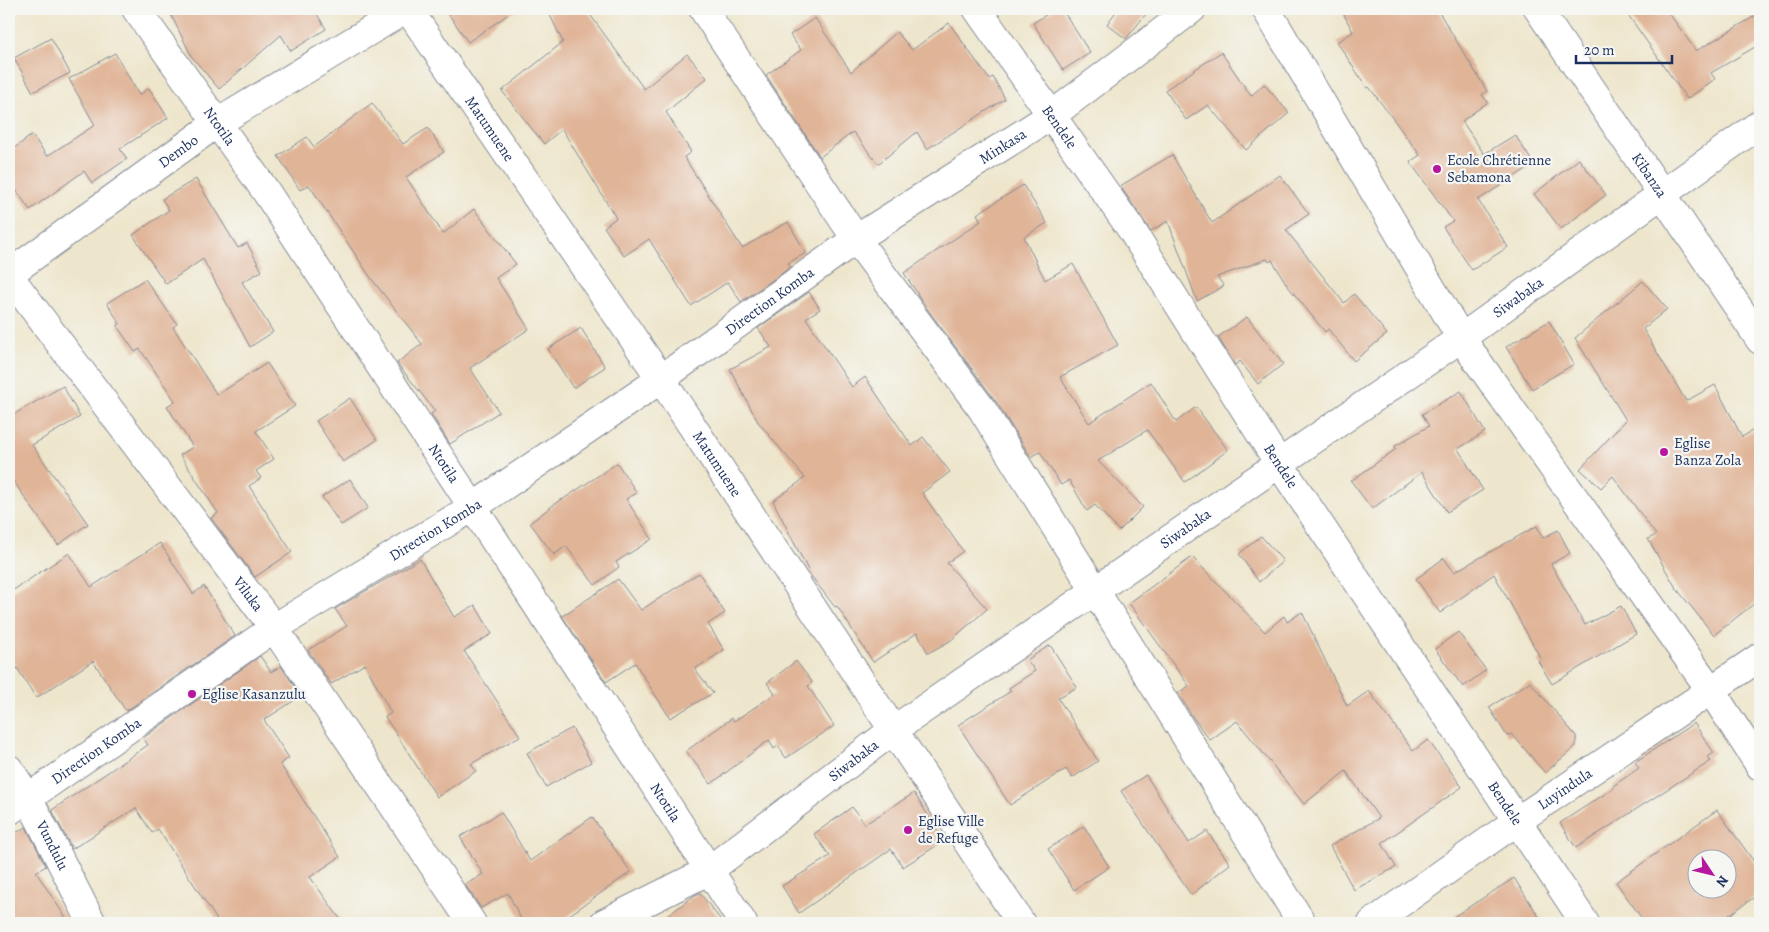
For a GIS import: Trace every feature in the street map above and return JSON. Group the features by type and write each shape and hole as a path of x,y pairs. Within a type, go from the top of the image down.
{"street":[{"name":"Ntotila","path":"136,9 265,190 743,923"},
{"name":"Dembo","path":"9,275 217,122 407,9"},
{"name":"Matumuene","path":"407,9 661,379 892,731 1021,923"},
{"path":"702,9 856,239 982,409 1302,923"},
{"name":"Bendele","path":"977,9 1130,229 1280,465 1585,923"},
{"name":"Minkasa","path":"856,239 1052,115 1192,9"},
{"path":"1266,9 1461,338 1712,692 1760,766"},
{"name":"Kibanza","path":"1538,9 1760,340"},
{"name":"Siwabaka","path":"604,923 708,871 892,731 1280,465 1662,196 1760,124"},
{"name":"Direction Komba","path":"19,805 274,628 473,507 661,379 856,239"},
{"name":"Viluka","path":"9,275 274,628 472,923"},
{"name":"Luyindula","path":"1372,923 1517,821 1760,658"},
{"name":"Vundulu","path":"9,769 19,805 92,923"}],"building":[{"path":"168,9 314,9 326,29 291,51 281,35 219,89 192,57"},
{"path":"445,9 516,9 468,42"},
{"path":"547,9 586,9 644,89 687,54 707,78 666,112 691,152 684,157 742,248 788,222 806,253 788,263 791,267 741,302 728,282 691,306 649,239 624,256 604,227 616,218 562,129 544,144 502,91 563,42"},
{"path":"1055,9 1062,9 1090,53 1063,70 1033,23"},
{"path":"1118,9 1150,9 1126,39 1107,24"},
{"path":"1341,9 1437,9 1487,91 1482,95 1488,102 1462,121 1484,154 1515,135 1534,164 1478,200 1508,247 1472,270 1443,227 1453,221 1410,162 1420,155 1369,87 1367,88 1337,42 1353,32"},
{"path":"1624,9 1666,9 1696,51 1760,13 1760,44 1711,73 1715,79 1687,99"},
{"path":"815,18 851,72 897,32 912,50 949,23 989,79 993,77 1005,99 927,149 917,132 878,164 853,132 820,157 766,75 801,50 790,35"},
{"path":"51,38 70,73 33,92 14,58"},
{"path":"1221,52 1251,96 1264,84 1289,113 1246,150 1208,105 1186,120 1165,90"},
{"path":"115,53 139,95 149,88 168,118 120,149 127,159 92,183 84,171 30,210 9,180 9,152 32,135 47,156 95,125 69,79"},
{"path":"372,103 403,144 428,128 444,152 406,177 443,234 474,209 516,264 496,278 529,329 470,368 499,412 450,444 431,414 435,411 397,363 422,344 371,278 309,185 300,190 278,156 307,137 314,147"},
{"path":"1172,155 1212,223 1280,175 1309,214 1286,230 1344,303 1354,294 1387,334 1354,361 1328,329 1325,332 1287,285 1272,260 1269,262 1267,259 1217,277 1224,286 1197,301 1168,221 1151,231 1120,186"},
{"path":"1579,159 1606,195 1561,229 1534,194"},
{"path":"196,179 238,248 247,243 262,271 242,282 273,332 250,347 203,259 166,284 133,235 169,210 162,199"},
{"path":"1023,185 1047,223 1024,237 1045,280 1073,264 1118,345 1060,377 1089,423 1151,382 1176,422 1196,407 1228,450 1185,482 1147,430 1098,461 1143,507 1119,531 1095,505 1087,511 1069,480 1061,485 1040,452 1031,457 995,400 928,310 904,273 981,221 977,214"},
{"path":"145,279 177,324 173,327 217,395 267,363 295,406 256,431 274,459 256,471 261,478 249,486 292,552 255,577 211,518 218,513 180,455 193,447 167,406 175,401 140,349 135,352 117,326 120,324 107,303"},
{"path":"1643,281 1667,309 1643,329 1686,401 1715,385 1742,437 1760,426 1760,599 1714,635 1676,588 1648,539 1656,535 1613,476 1601,488 1580,469 1626,420 1575,338"},
{"path":"809,292 820,309 806,318 852,387 865,377 912,446 923,437 950,472 922,493 963,551 947,563 987,609 950,641 928,653 917,633 873,662 837,606 835,607 811,576 773,501 805,478 758,422 730,369 771,347 758,328"},
{"path":"1247,317 1283,364 1258,384 1240,361 1235,365 1218,337"},
{"path":"1549,321 1574,364 1532,389 1506,347"},
{"path":"581,328 605,367 573,388 548,349"},
{"path":"63,386 80,417 32,445 88,524 58,545 9,475 9,413 11,416"},
{"path":"1461,391 1485,432 1458,449 1483,490 1447,512 1422,472 1372,509 1351,481 1396,449 1395,446 1429,426 1422,414"},
{"path":"350,398 377,440 343,462 316,421"},
{"path":"617,463 637,493 626,499 652,539 616,562 619,567 595,585 566,546 554,555 530,523 561,499"},
{"path":"350,479 368,508 341,525 322,497"},
{"path":"1537,526 1543,538 1558,530 1570,553 1551,564 1585,625 1621,606 1636,634 1552,684 1538,661 1541,659 1494,574 1440,613 1416,579 1444,558 1454,572"},
{"path":"1261,536 1283,561 1259,582 1239,554"},
{"path":"160,543 193,594 204,586 235,636 126,711 93,661 36,698 9,655 9,593 69,553 91,587"},
{"path":"1192,557 1265,632 1284,616 1287,622 1302,612 1347,706 1369,691 1413,751 1428,740 1462,787 1382,843 1396,867 1354,890 1330,846 1379,818 1346,771 1304,804 1237,721 1210,740 1194,719 1178,693 1189,686 1129,603"},
{"path":"420,559 454,617 475,605 492,634 464,651 520,736 471,764 476,771 437,797 385,717 391,713 365,664 331,684 308,650 347,626 335,609"},
{"path":"699,573 725,613 708,624 724,650 695,669 713,693 670,718 635,663 606,682 562,616 618,579 641,610"},
{"path":"1458,632 1486,670 1463,687 1435,649"},
{"path":"1050,645 1077,687 1058,698 1098,761 1072,778 1066,769 1010,805 958,725 1011,691 1009,688 1035,671 1027,660"},
{"path":"260,656 271,672 281,666 301,696 264,720 289,758 280,764 340,857 310,877 343,923 219,923 158,829 152,833 136,808 72,849 52,810 148,745 143,738"},
{"path":"796,661 812,682 808,686 834,726 786,758 778,746 774,749 769,740 711,784 686,751 732,718 734,721 775,694 767,683"},
{"path":"1530,682 1576,736 1576,746 1545,773 1512,734 1507,736 1489,707"},
{"path":"1694,723 1714,753 1708,757 1711,761 1576,848 1560,823 1614,788 1613,786 1639,768 1635,762"},
{"path":"572,728 591,762 546,787 527,753"},
{"path":"1146,775 1189,843 1207,831 1230,864 1191,895 1121,791"},
{"path":"914,793 944,841 903,867 891,849 799,913 782,886 830,856 814,834 852,807 865,824"},
{"path":"1717,810 1760,870 1760,893 1718,923 1645,923 1616,882"},
{"path":"501,812 530,861 592,817 631,872 558,923 523,923 508,893 481,908 465,885 483,874 460,837"},
{"path":"1084,826 1109,867 1074,890 1048,849"},
{"path":"26,827 46,866 36,872 69,923 9,923 9,830 12,835"},
{"path":"1514,878 1543,923 1444,923"},
{"path":"700,893 723,923 658,923 695,895"}],"place":[{"name":"Ecole Chrétienne Sebamona","path":"1437,169"},
{"name":"Eglise Banza Zola","path":"1664,452"},
{"name":"Eglise Kasanzulu","path":"192,694"},
{"name":"Eglise Ville de Refuge","path":"908,830"}]}
